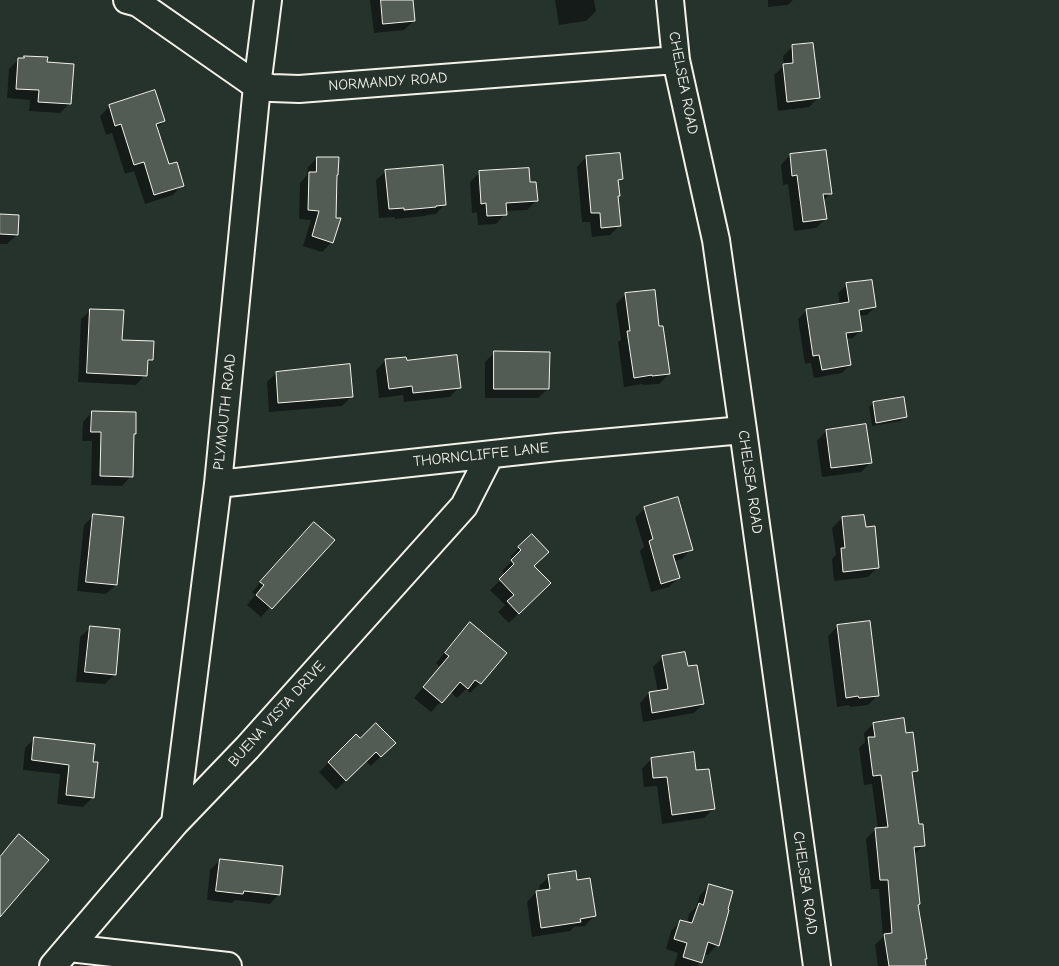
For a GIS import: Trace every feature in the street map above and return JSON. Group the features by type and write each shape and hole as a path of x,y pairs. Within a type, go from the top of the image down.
{"street":[{"name":"NORMANDY ROAD","path":"127,0 138,3 257,86 272,88 300,89 676,60"},
{"name":"PLYMOUTH ROAD","path":"175,823 218,484 257,86 268,0"},
{"name":"CHELSEA ROAD","path":"670,0 676,60 716,240 817,966"},
{"name":"THORNCLIFFE LANE","path":"218,484 566,446 743,430"},
{"name":"BUENA VISTA DRIVE","path":"61,957 175,823 247,748 464,506 490,455"},
{"path":"61,957 228,966"}],"building":[{"path":"381,0 413,0 415,21 383,24"},
{"path":"813,43 820,98 787,102 783,64 793,63 792,45"},
{"path":"24,56 48,57 47,62 74,64 71,104 38,102 39,90 16,89 18,58 24,58"},
{"path":"155,90 165,121 156,124 169,164 177,162 184,186 154,195 144,162 134,165 121,124 115,126 109,105"},
{"path":"826,150 832,194 823,194 827,219 803,222 797,175 792,176 790,154"},
{"path":"620,153 623,179 618,180 621,226 601,228 600,213 591,213 586,156"},
{"path":"317,157 339,157 336,218 341,218 333,243 312,236 319,211 308,210 309,172 316,172"},
{"path":"443,165 446,205 404,210 404,208 389,209 385,170"},
{"path":"529,168 530,182 536,182 538,201 506,203 507,215 487,216 486,203 481,204 479,171"},
{"path":"0,214 19,215 18,235 0,234"},
{"path":"872,280 876,307 859,310 862,331 846,333 851,365 822,370 819,355 813,356 806,309 849,302 846,283"},
{"path":"655,290 659,326 663,326 670,374 634,378 627,331 630,331 625,293"},
{"path":"90,309 124,310 122,340 154,341 153,360 148,360 147,376 87,373"},
{"path":"494,351 550,352 549,389 494,389"},
{"path":"457,355 461,388 413,393 412,386 389,389 385,359 406,357 407,360"},
{"path":"350,364 353,397 278,403 276,372"},
{"path":"904,397 907,417 876,423 873,402"},
{"path":"92,411 136,412 133,477 100,476 101,432 91,432"},
{"path":"866,424 872,463 831,468 826,430"},
{"path":"678,497 693,550 673,555 680,578 661,584 649,541 653,539 644,507"},
{"path":"93,514 124,517 117,585 86,582"},
{"path":"864,515 866,527 875,526 879,568 843,572 841,548 845,548 842,517"},
{"path":"314,522 335,540 272,609 256,595 264,585 260,582"},
{"path":"532,534 549,552 534,566 551,583 519,614 507,601 514,595 499,579 514,564 511,560 521,550 518,547"},
{"path":"870,621 879,696 846,698 837,625"},
{"path":"470,622 507,653 481,684 475,680 468,689 460,682 442,703 423,687 449,656 445,653"},
{"path":"90,626 120,629 116,675 85,672"},
{"path":"685,652 688,666 697,665 704,704 652,713 649,692 668,689 662,656"},
{"path":"904,718 906,733 913,732 918,771 912,772 919,824 923,824 925,846 914,847 920,904 918,905 927,959 925,959 926,966 889,966 884,934 892,933 888,880 880,880 875,828 888,827 881,775 873,776 868,737 875,737 873,723"},
{"path":"376,723 396,743 381,757 376,752 346,781 328,762 356,734 360,738"},
{"path":"34,737 95,744 93,762 98,762 94,798 66,795 69,765 32,760"},
{"path":"694,752 696,770 709,769 715,809 672,815 667,777 653,778 651,758"},
{"path":"19,834 49,860 0,917 0,857"},
{"path":"220,859 283,866 280,895 244,891 243,894 216,891"},
{"path":"576,871 577,880 590,878 596,916 580,919 581,922 541,928 536,891 550,889 548,875"},
{"path":"709,884 733,891 719,946 708,942 702,963 683,957 687,943 674,939 680,920 692,923 699,903 703,905"}]}
